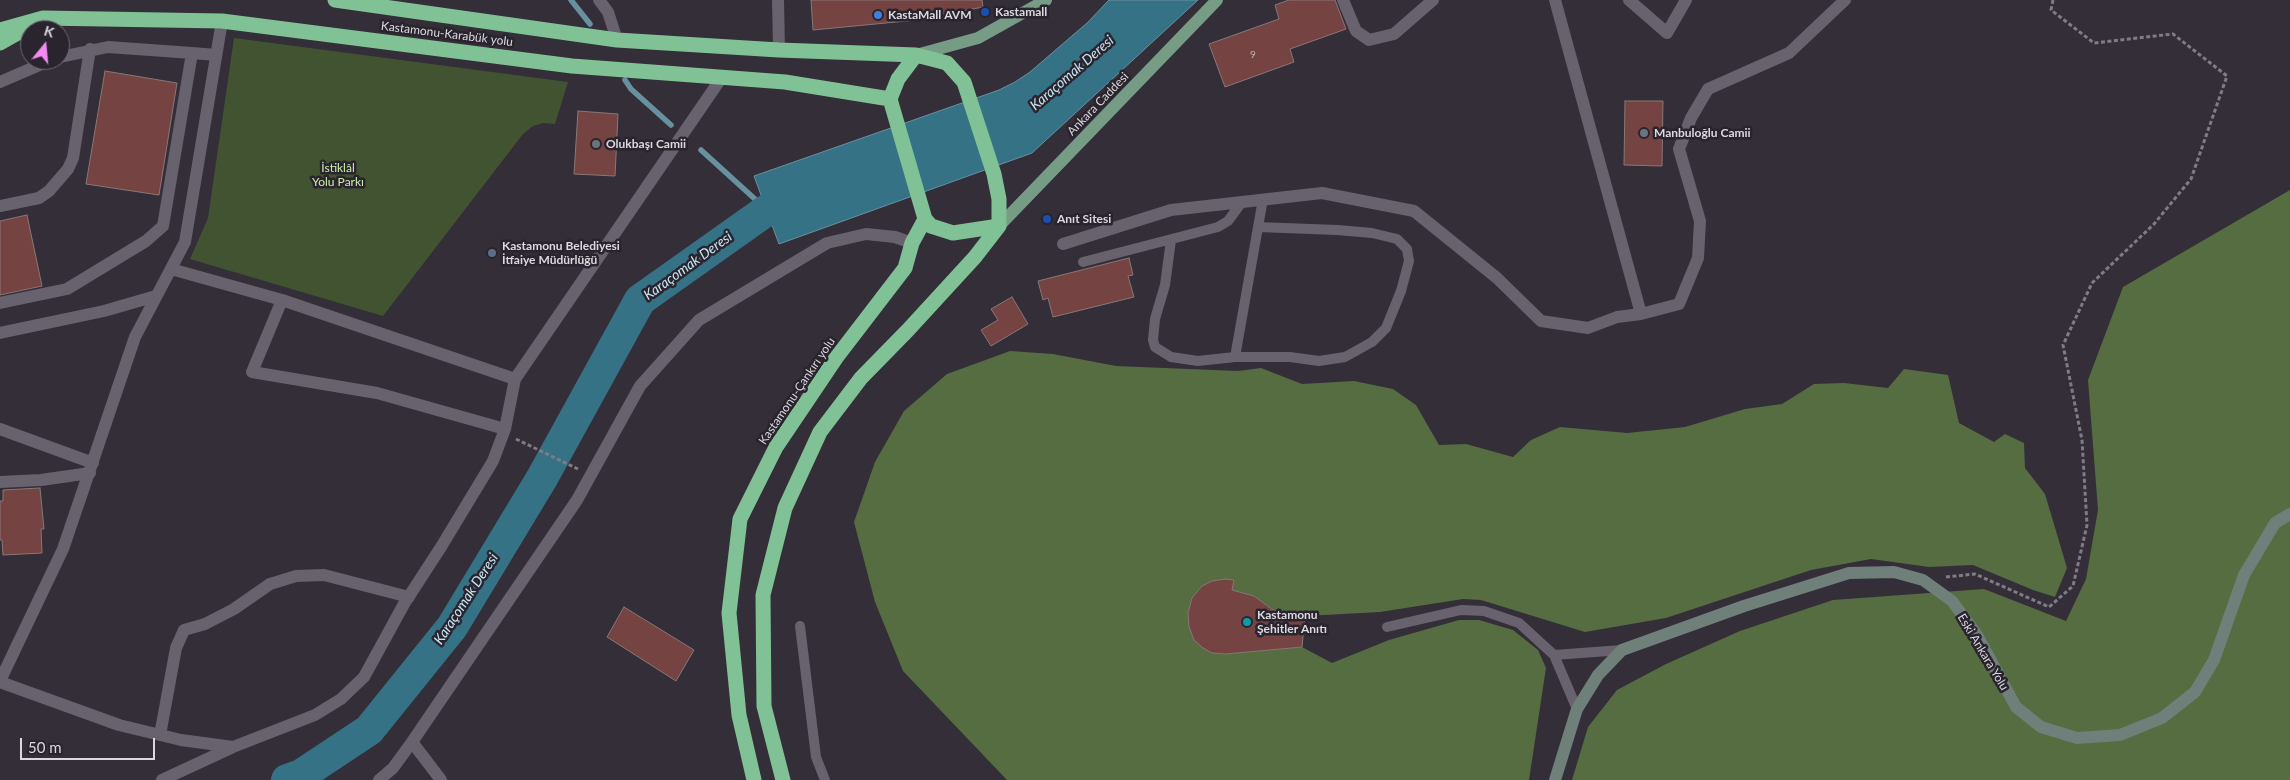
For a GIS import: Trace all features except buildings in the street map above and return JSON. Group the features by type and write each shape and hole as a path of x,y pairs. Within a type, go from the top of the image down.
{"highway":[{"path":"335,0 617,40 778,50 916,55 947,63 964,82 994,174 999,199 999,226 975,257 861,378 820,432 785,508 763,595 764,706 784,780"},
{"path":"0,43 43,18"},
{"name":"Kastamonu-Karabük yolu","path":"0,30 43,18 222,21 572,66 785,82 890,99"},
{"path":"916,55 898,79 890,99 926,219 931,226 953,233 999,226"},
{"name":"Kastamonu-Çankırı yolu","path":"754,780 739,715 730,613 740,518 776,447 836,358 905,268 912,243 926,219"}],"main road":[{"path":"916,55 978,38 1046,0"},
{"name":"Ankara Caddesi","path":"999,226 1217,0"}],"street":[{"path":"599,0 608,12 617,40"},
{"path":"778,0 778,50"},
{"path":"1343,0 1356,31 1369,40 1394,34 1433,0"},
{"path":"1555,0 1641,314"},
{"path":"1629,0 1667,33 1686,0"},
{"path":"1063,244 1171,210 1322,193 1414,211 1497,278 1541,321 1588,328 1617,318 1679,304 1698,258 1700,221 1680,149 1690,118 1708,89 1788,53 1845,0"},
{"path":"222,21 185,242 135,337 63,549 0,682 119,724 181,740 233,747"},
{"path":"70,54 108,47 216,55"},
{"path":"0,206 39,198 49,191 68,169 73,158 90,49"},
{"path":"0,303 67,290 146,241 163,226 192,53"},
{"path":"0,82 28,70"},
{"path":"162,780 233,747 315,715 341,699 364,678 409,597 493,461 505,429 515,379 722,78"},
{"path":"379,780 393,768 412,742 577,500 640,386 699,320 827,243 866,234 895,236 912,243"},
{"path":"171,268 282,300 515,379"},
{"path":"0,333 104,312 156,296"},
{"path":"282,300 252,372 377,393 505,429"},
{"path":"0,429 91,468"},
{"path":"0,482 40,480 91,468"},
{"name":"Eski Ankara Yolu","path":"1555,780 1577,708 1598,675 1622,650 1744,606 1849,573 1894,572 1923,580 1952,601 1977,636 2016,708 2042,727 2077,738 2120,735 2162,718 2194,692 2214,660 2244,575 2275,522 2290,514"},
{"path":"160,735 176,648 184,630 205,624 234,609 270,584 296,576 324,575 409,597"},
{"path":"412,742 441,780"}],"lane":[{"path":"1235,358 1263,199"},
{"path":"1083,262 1198,233 1228,221 1242,202"},
{"path":"1171,240 1165,285 1155,319 1153,340 1155,347 1171,357 1198,360 1290,358 1319,361 1345,358 1372,342 1386,328 1401,292 1409,261 1408,248 1397,239 1372,233 1258,227"},
{"path":"1387,627 1461,610 1484,611 1519,623 1554,655 1577,708"},
{"path":"800,626 816,757 825,780"},
{"path":"1554,655 1622,650"}],"path":[{"path":"1923,580 1975,574 2049,607 2073,586 2087,524 2082,440 2063,345 2092,283 2154,224 2191,179 2226,76 2173,34 2094,43 2051,10 2053,0"},
{"path":"517,439 577,468"}],"green space":[{"name":"İstiklâl Yolu Parkı","path":"234,38 568,82 555,124 543,123 533,126 523,134 383,316 190,259 208,218"},
{"path":"2290,190 2290,780 1572,780 1588,727 1617,690 1666,664 1740,631 1833,600 1984,589 2066,621 2086,579 2098,510 2088,380 2123,287"},
{"path":"1010,351 1053,354 1116,366 1238,371 1261,368 1302,384 1354,381 1393,389 1416,405 1439,445 1466,444 1513,457 1531,440 1560,427 1627,433 1685,427 1745,409 1782,404 1814,384 1844,383 1888,388 1904,369 1948,375 1959,423 1994,442 2005,434 2024,443 2025,468 2045,494 2067,568 2055,597 1973,565 1929,567 1871,559 1811,570 1666,618 1585,632 1481,600 1463,599 1380,612 1305,616 1273,610 1254,596 1232,590 1234,580 1212,581 1202,586 1192,598 1188,613 1189,627 1194,640 1212,653 1226,654 1302,647 1332,663 1389,640 1459,620 1479,620 1513,630 1538,650 1546,668 1529,780 1007,780 903,671 875,602 854,522 875,462 904,411 947,374"}],"water":[{"path":"1109,0 1198,0 1032,153 779,244 754,176 999,90 1030,72 1087,23"}],"waterway":[{"path":"571,0 590,24"},
{"path":"625,80 631,89 671,125"},
{"path":"701,150 767,210"},
{"name":"Karaçomak Deresi","path":"287,780 301,775 369,730 452,627 542,478 640,300 767,210 809,195"}],"place":[{"name":"Kastamall","path":"985,12"},
{"name":"KastaMall AVM","path":"878,15"},
{"name":"Manbuloğlu Camii","path":"1644,133"},
{"name":"Olukbaşı Camii","path":"596,144"},
{"name":"Anıt Sitesi","path":"1047,219"},
{"name":"Kastamonu Belediyesi İtfaiye Müdürlüğü","path":"492,253"},
{"name":"Kastamonu Şehitler Anıtı","path":"1247,622"}]}
